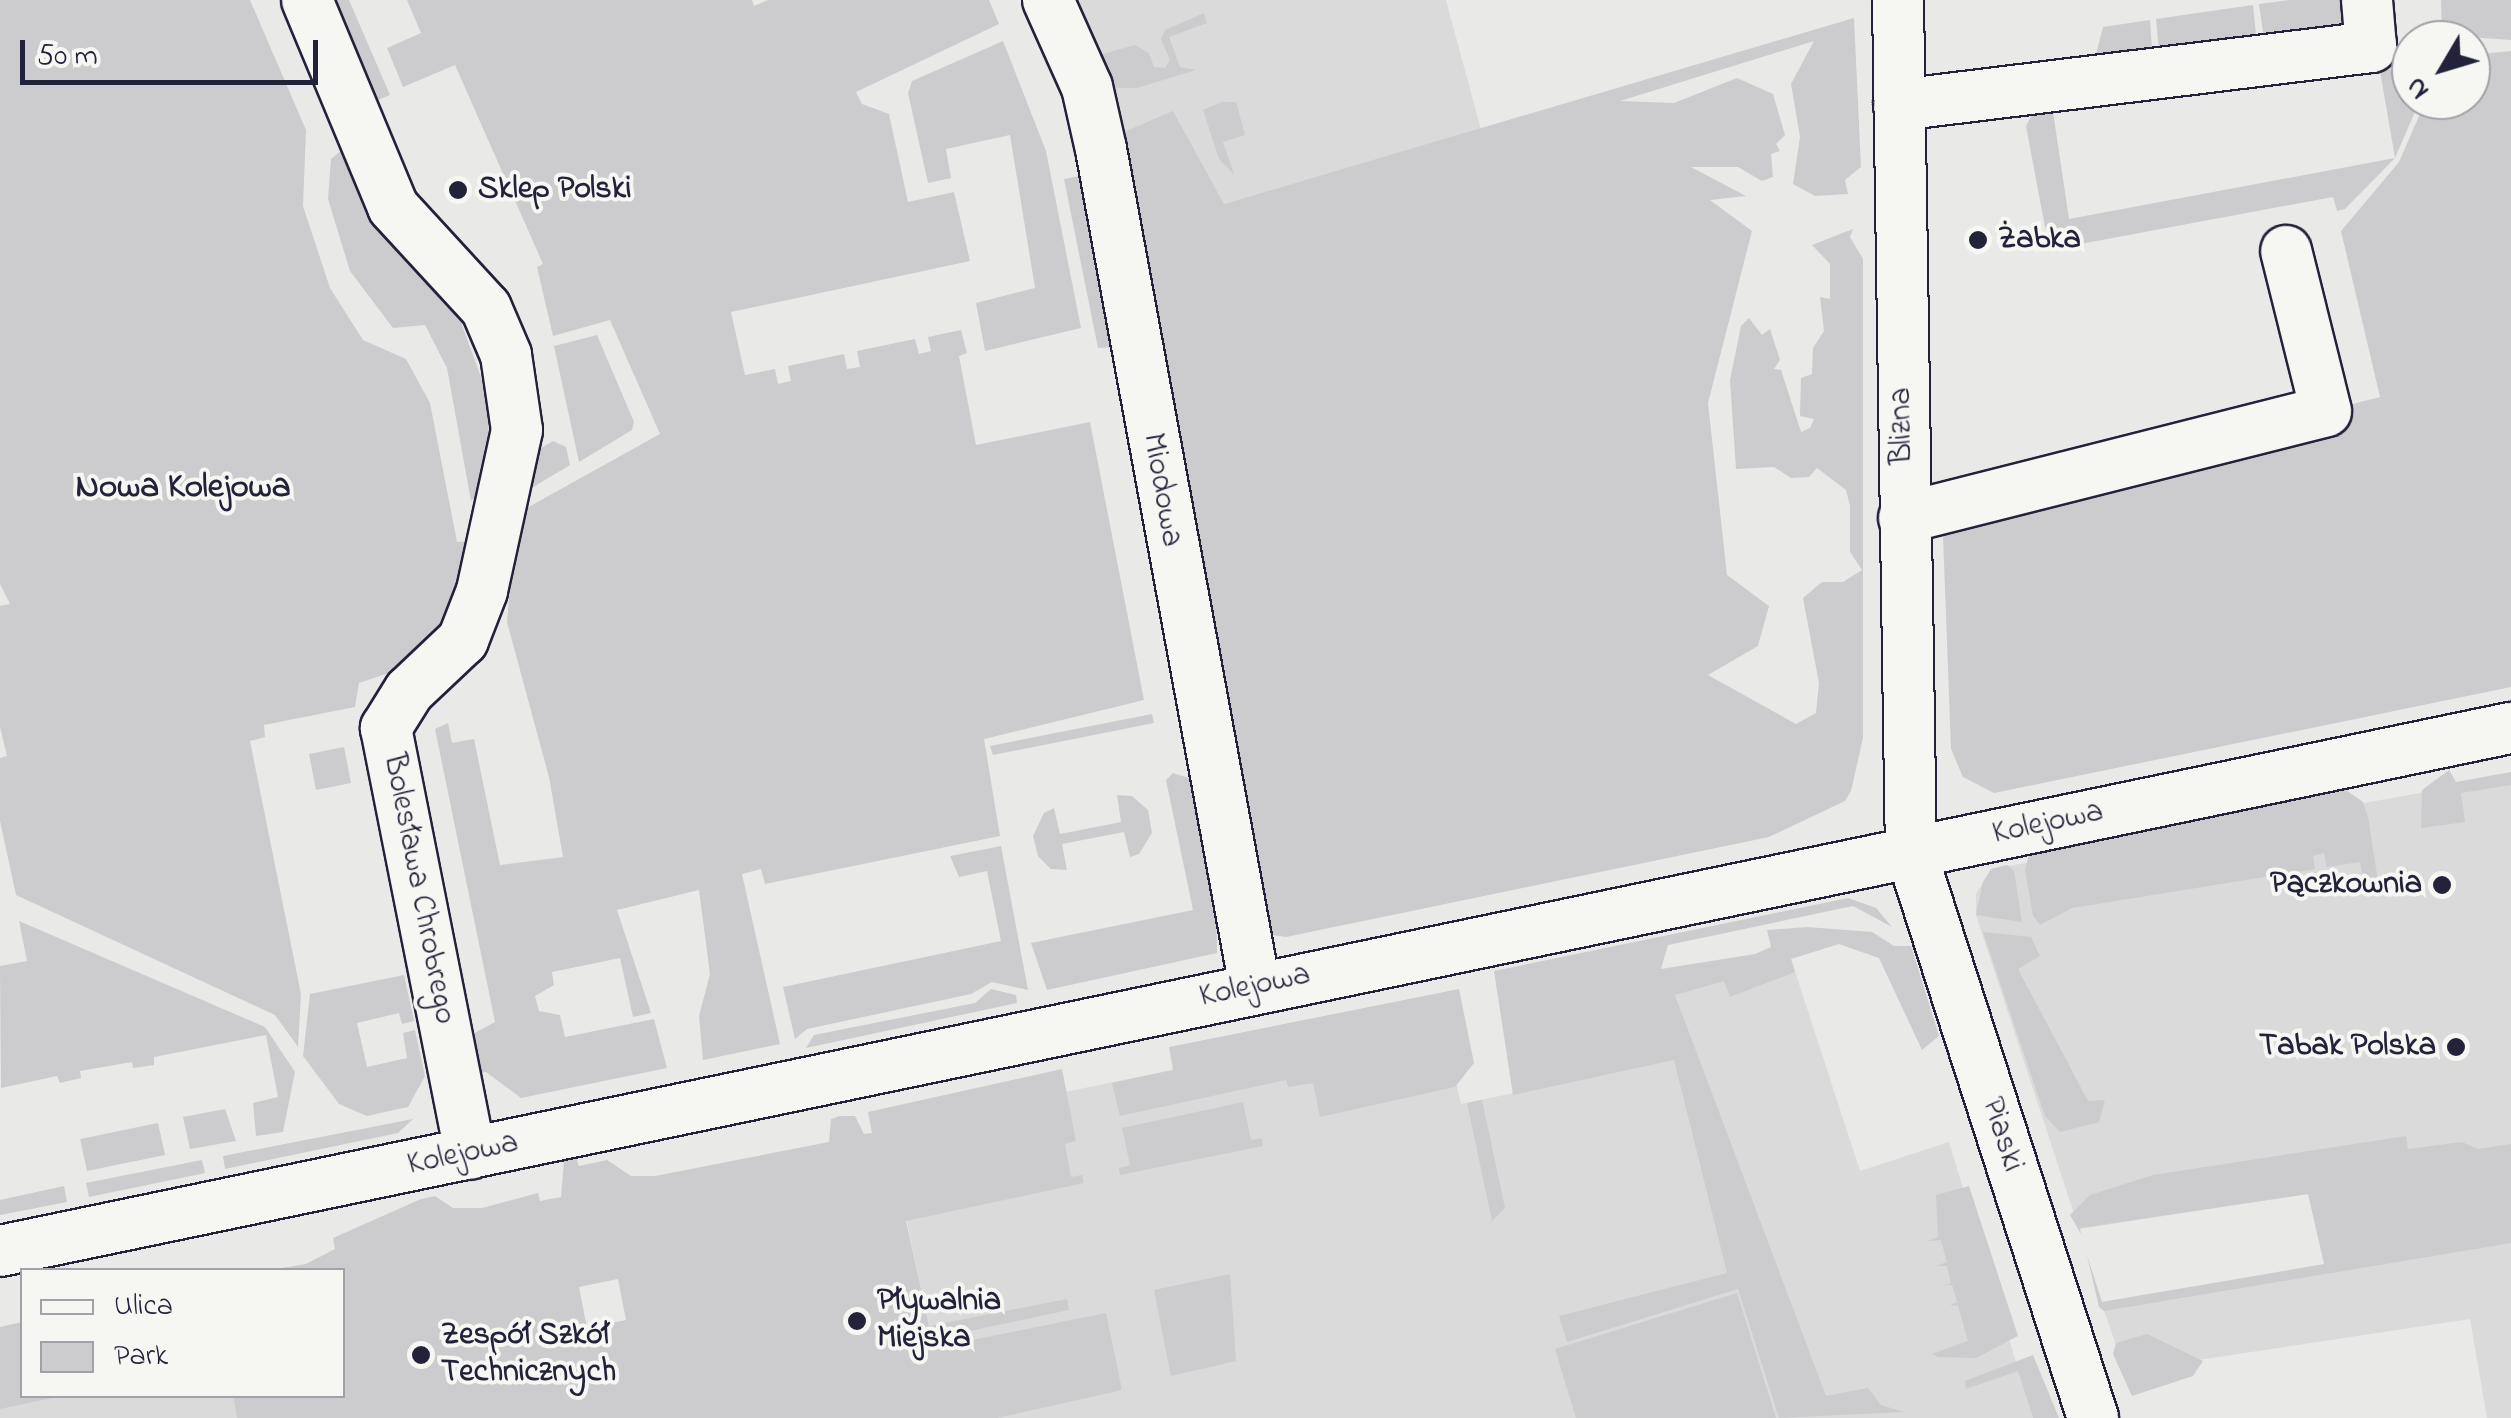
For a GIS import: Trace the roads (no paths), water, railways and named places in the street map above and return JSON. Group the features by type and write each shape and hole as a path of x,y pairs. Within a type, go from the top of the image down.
{"street":[{"name":"Bolesława Chrobrego","path":"306,0 393,207 486,308 506,355 518,430 482,590 462,640 392,710 386,728 470,1154"},
{"name":"Miodowa","path":"1048,0 1088,87 1101,148 1255,987"},
{"name":"Blizna","path":"1898,0 1911,852"},
{"path":"1899,105 2371,47 2367,0"},
{"path":"1904,518 2326,410 2286,250"},
{"name":"Kolejowa","path":"0,1251 2511,728"},
{"name":"Piaski","path":"1911,852 2093,1418"}],"place":[{"name":"Sklep Polski","path":"458,190"},
{"name":"Żabka","path":"1978,240"},
{"name":"Pączkownia","path":"2442,885"},
{"name":"Tabak Polska","path":"2456,1047"},
{"name":"Pływalnia Miejska","path":"857,1321"},
{"name":"Zespół Szkół Technicznych","path":"421,1355"}],"district":[{"name":"Nowa Kolejowa","path":"183,488"}]}
